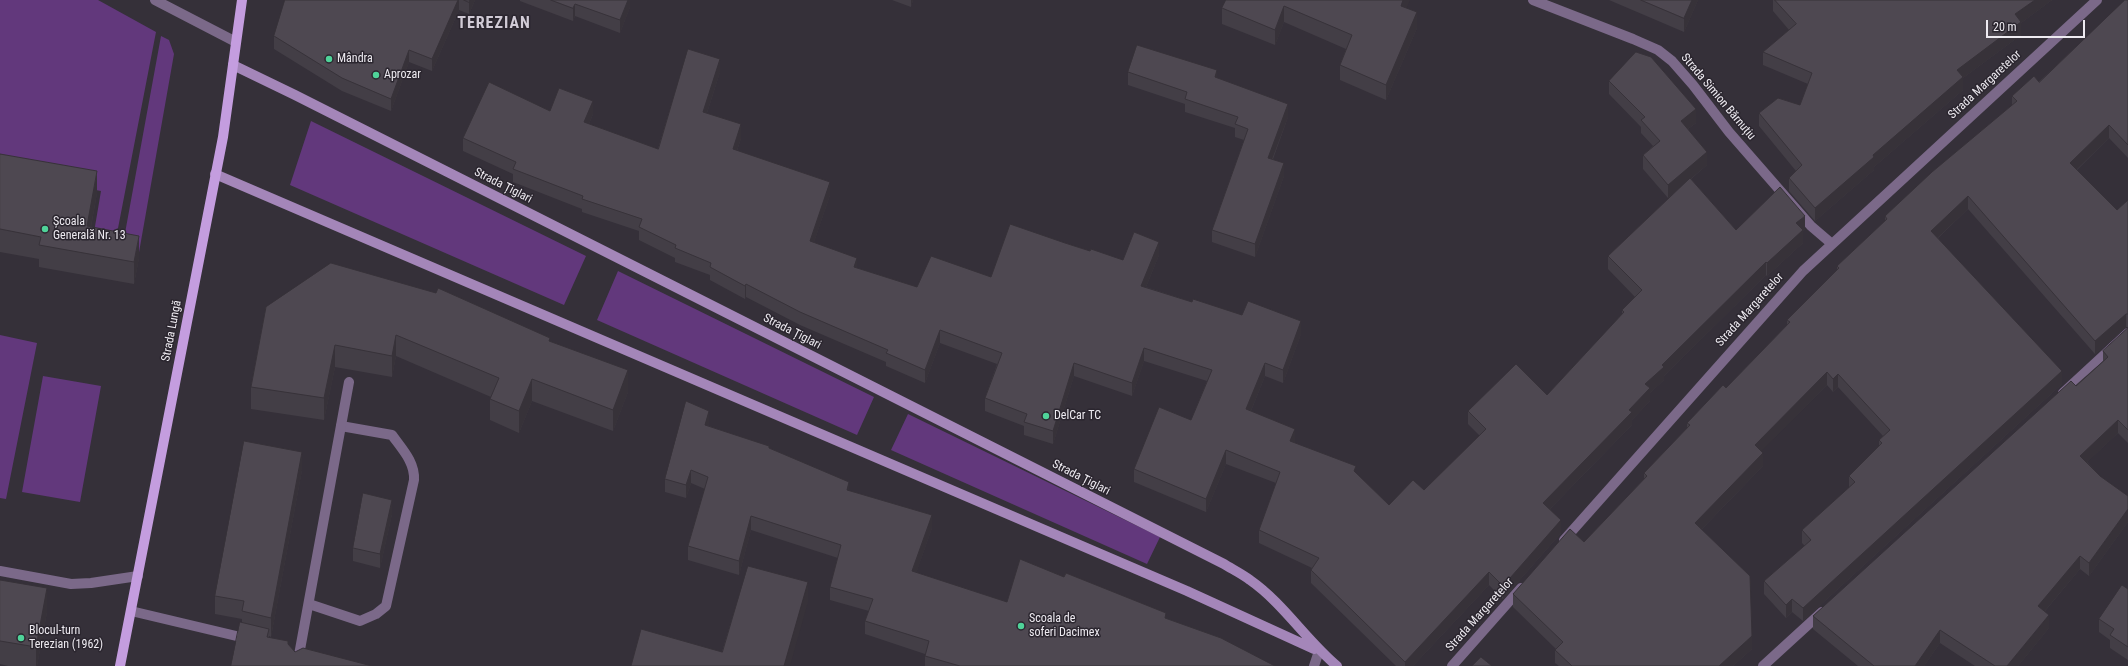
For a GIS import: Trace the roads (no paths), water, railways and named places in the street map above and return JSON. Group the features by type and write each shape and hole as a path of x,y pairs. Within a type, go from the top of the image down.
{"main road":[{"name":"Strada Lungă","path":"120,666 214,174 223,137 242,0"}],"street":[{"path":"155,0 236,42"},
{"name":"Strada Simion Bărnuțiu","path":"1533,0 1633,39 1658,50 1672,61 1693,85 1734,138 1811,226 1832,244"},
{"name":"Strada Margaretelor","path":"1557,548 1803,271 2097,0"},
{"name":"Strada Țiglari","path":"233,65 1224,564 1250,580 1274,601 1319,651 1337,666"},
{"name":"Strada Țiglari","path":"214,174 1180,588 1319,651"},
{"path":"2058,398 2128,333"},
{"path":"297,666 296,650 310,604 349,382"},
{"path":"310,604 360,621 376,614 386,606 414,480 415,471 410,460 392,435 341,426"},
{"path":"0,571 71,584 91,584 138,576"},
{"name":"Strada Margaretelor","path":"1452,666 1531,578"},
{"path":"1763,666 1831,604"},
{"path":"131,611 262,641"},
{"path":"1314,666 1319,651"}],"place":[{"name":"Mândra","path":"329,59"},
{"name":"Aprozar","path":"376,75"},
{"name":"Școala Generală Nr. 13","path":"45,229"},
{"name":"DelCar TC","path":"1046,416"},
{"name":"Scoala de soferi Dacimex","path":"1021,626"},
{"name":"Blocul-turn Terezian (1962)","path":"21,638"}],"district":[{"name":"TEREZIAN","path":"494,24"}]}
